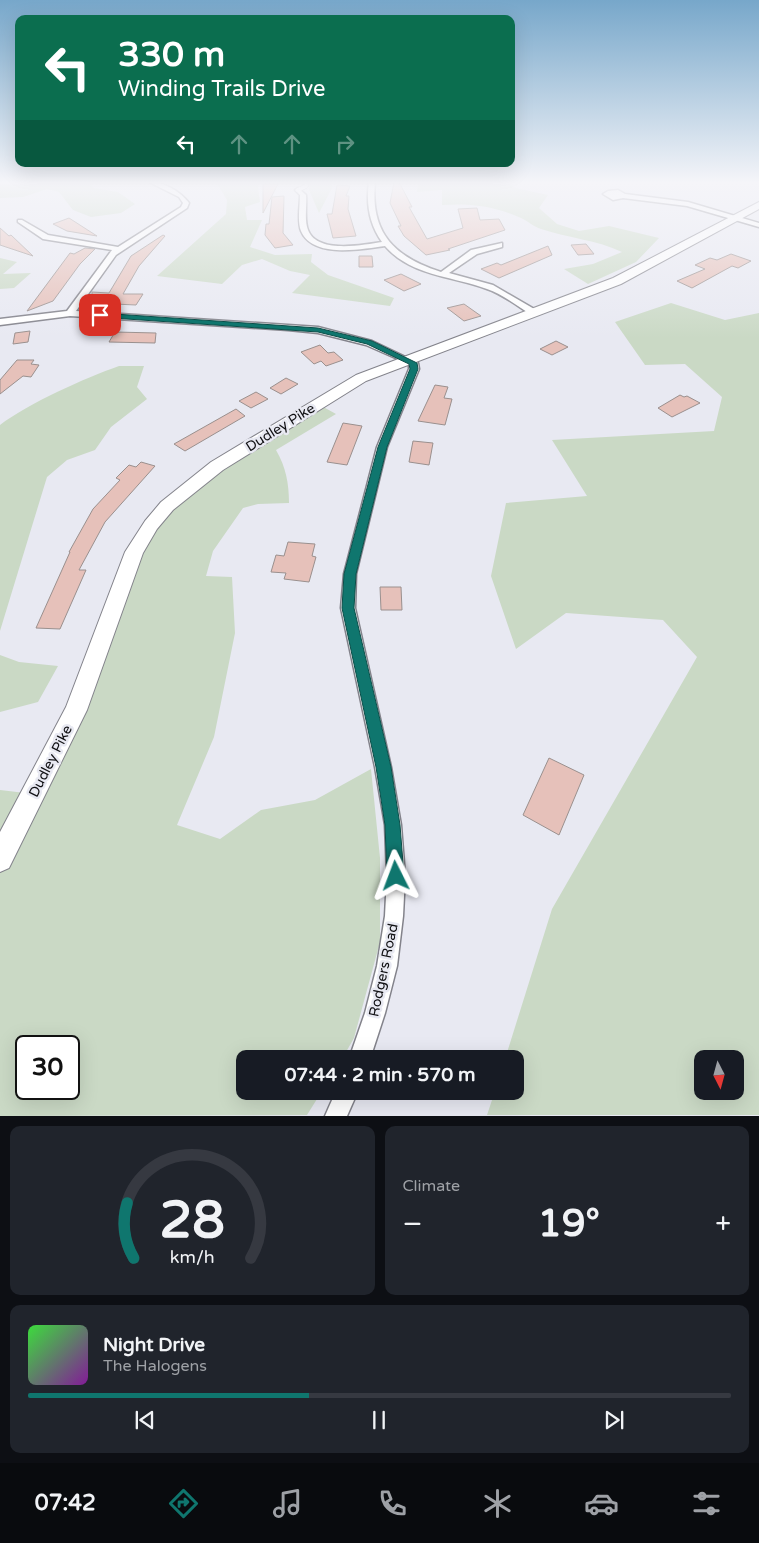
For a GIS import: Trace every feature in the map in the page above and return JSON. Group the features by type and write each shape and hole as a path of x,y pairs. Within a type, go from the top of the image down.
{"street":[{"path":"41,234 46,237 118,249"},
{"path":"70,313 102,267 118,249 142,234"},
{"path":"309,234 314,242 339,248 385,244"},
{"path":"381,234 385,244 409,262 492,288 533,312"},
{"name":"Dudley Pike","path":"0,859 76,710 134,552 167,506 218,466 361,378 617,281 706,234"},
{"path":"443,274 474,252 499,245"},
{"path":"0,322 70,313 318,330 370,342 405,360"},
{"name":"Rodgers Road","path":"362,1050 375,1013 387,966 394,916 396,876 393,825 383,767 348,608 350,574 382,447 414,369 412,363 405,360"},
{"path":"336,1116 343,1100"}],"green space":[{"path":"204,234 256,234 250,247 275,255 312,254 311,262 328,275 394,298 390,306 292,293 310,275 290,271 262,259 242,265 222,284 157,276"},
{"path":"559,234 643,234 659,238 636,262 588,284 564,269 593,264 622,252 603,245"},
{"path":"0,258 17,262 3,274 31,273 14,288 0,289"},
{"path":"671,303 725,320 759,313 759,1115 487,1115 492,1100 524,1100 524,1050 508,1050 552,909 697,657 663,620 566,613 516,649 491,576 506,503 587,496 552,440 714,431 722,397 685,364 645,365 615,322"},
{"path":"119,366 144,366 137,387 147,399 111,427 95,450 67,460 47,477 0,631 0,425 26,408 58,392"},
{"path":"318,404 336,414 276,450 286,476 289,503 258,504 243,508 213,551 206,576 232,577 235,633 214,737 177,825 220,839 261,810 315,800 371,769 380,858 380,942 354,1038 347,1050 236,1050 236,1100 316,1100 307,1115 0,1116 0,790 34,794 134,552 167,506"},
{"path":"0,655 19,662 58,666 38,702 0,712"}],"building":[{"path":"0,234 11,235 33,256 0,245"},
{"path":"284,234 293,245 275,248 265,235"},
{"path":"332,234 355,234 356,236 333,238"},
{"path":"403,234 424,234 427,239 443,234 493,234 448,249 450,250 426,255"},
{"path":"163,235 165,236 139,266 123,294 143,294 136,305 92,303 92,292 109,293 131,256"},
{"path":"586,244 594,254 578,255 571,245"},
{"path":"548,246 552,255 499,278 481,269 497,263 501,265"},
{"path":"85,248 95,249 80,264 53,301 27,311 70,253 74,254"},
{"path":"731,254 751,261 738,268 732,266 692,288 677,281 705,269 695,265 710,258 717,260"},
{"path":"359,256 372,256 373,267 359,267"},
{"path":"401,274 421,284 404,291 384,280"},
{"path":"464,304 481,316 464,321 447,308"},
{"path":"30,331 28,342 13,344 15,333"},
{"path":"115,332 156,333 155,343 109,342"},
{"path":"556,341 568,347 552,355 540,349"},
{"path":"320,345 328,353 334,352 343,360 326,366 321,361 314,364 301,352"},
{"path":"17,360 34,360 31,364 39,365 31,377 23,376 0,394 0,380"},
{"path":"286,378 298,384 281,394 270,388"},
{"path":"435,385 448,387 444,398 452,399 445,425 418,421"},
{"path":"256,392 268,399 251,408 239,401"},
{"path":"680,395 687,396 700,403 672,417 658,408"},
{"path":"236,409 245,416 185,451 174,444"},
{"path":"343,423 362,426 347,465 327,462"},
{"path":"413,441 433,443 429,465 409,462"},
{"path":"141,462 155,466 105,522 79,570 86,570 60,629 36,628 69,552 93,509 120,480 116,478 129,465 136,467"},
{"path":"288,542 315,544 312,556 316,557 309,582 284,579 286,573 271,572 276,555 284,556"},
{"path":"380,587 401,587 402,610 381,610"},
{"path":"549,758 584,775 559,835 523,815"}],"route":[{"path":"100,315 318,330 370,342 412,363 414,369 382,447 350,574 348,608 383,767 393,825 396,876"}]}
